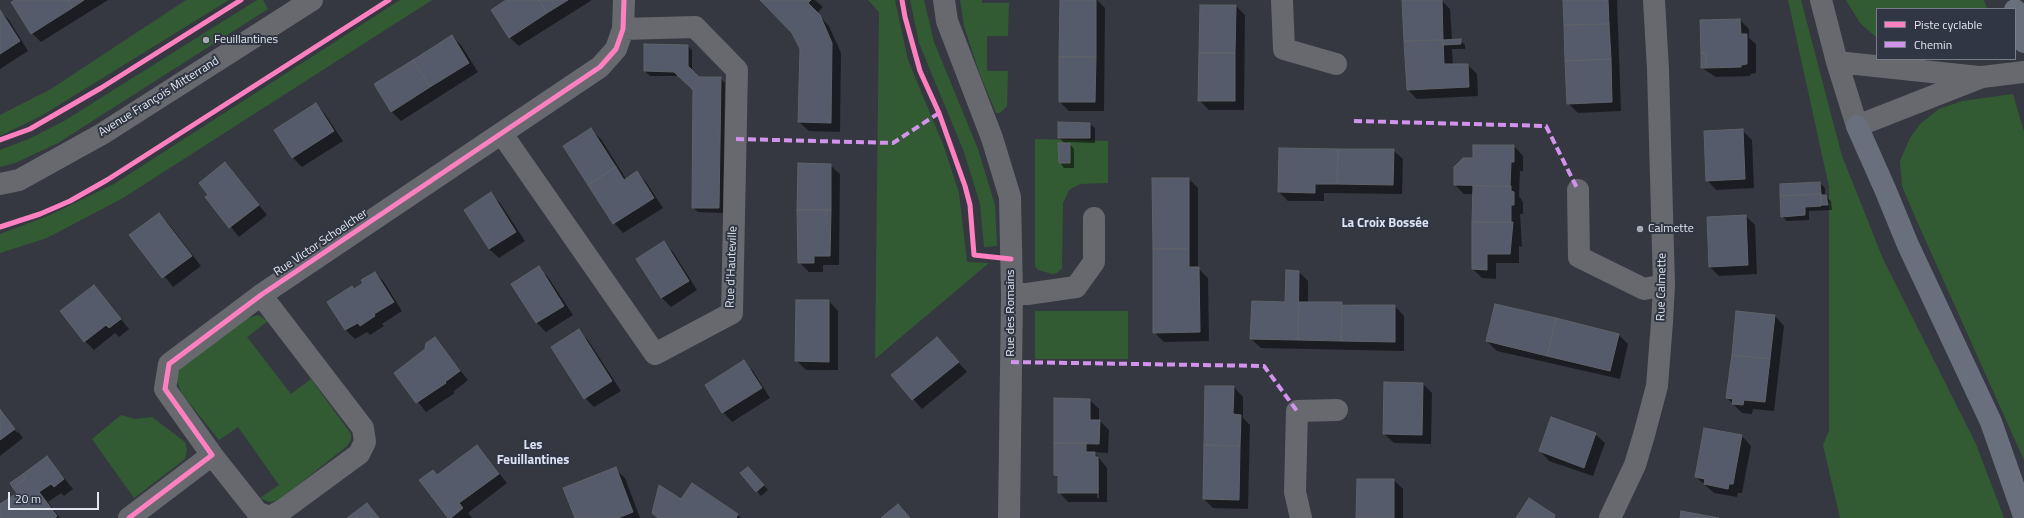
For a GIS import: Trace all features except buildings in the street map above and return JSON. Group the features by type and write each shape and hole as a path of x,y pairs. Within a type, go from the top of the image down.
{"highway":[{"path":"2016,13 2024,42"},
{"path":"1857,126 1908,245 1991,422 2024,516"}],"street":[{"name":"Avenue François Mitterrand","path":"0,184 19,180 102,134 312,0"},
{"name":"Rue Victor Schoelcher","path":"261,295 363,428 365,442 359,454 284,509 270,517 258,513 212,455 165,389 169,364 261,295 600,67 616,49 623,29 624,0"},
{"name":"Rue des Romains","path":"944,0 947,21 992,138 1010,198 1012,294 1009,518"},
{"name":"Rue Calmette","path":"1610,518 1635,465 1657,386 1664,285 1658,69 1654,0"},
{"path":"1821,0 1837,62 1857,126 1982,78 2024,72"},
{"path":"1282,7 1284,50 1336,64"},
{"name":"Rue d'Hauteville","path":"502,134 655,354 732,313 737,70 695,27 623,29"},
{"path":"1837,62 1982,78"},
{"path":"1578,190 1579,257 1644,289 1664,285"},
{"path":"1012,294 1027,294 1076,287 1094,262 1094,218"},
{"path":"1301,518 1295,492 1297,411 1337,410"},
{"path":"129,518 212,455"}],"green space":[{"path":"186,0 229,0 41,116 0,136 0,115 51,89"},
{"path":"257,0 263,0 268,9 58,143 15,163 0,167 0,150 31,138 64,121"},
{"path":"400,0 432,0 123,198 47,238 0,253 0,234 50,215 114,184"},
{"path":"868,0 895,0 908,60 944,147 959,193 967,262 989,263 875,359 879,12"},
{"path":"910,0 924,0 934,42 978,149 995,205 997,246 984,247 980,204 964,152 919,43"},
{"path":"960,0 982,0 982,3 1009,3 1008,36 987,36 987,71 1008,71 1007,106 1000,113 996,113 979,72 964,26"},
{"path":"1788,0 1801,0 1842,156 1883,259 1976,444 2004,518 1840,518 1823,445 1829,431 1829,187"},
{"path":"1846,0 1984,0 1987,8 1876,8 1876,37 1860,23"},
{"path":"2013,94 2024,132 2024,460 1902,186 1900,161 1910,138 1920,124 1939,109 1962,101"},
{"path":"1035,139 1108,141 1108,183 1080,184 1069,190 1063,203 1062,268 1057,273 1052,274 1038,270 1035,266"},
{"path":"1035,311 1128,311 1128,359 1035,359"},
{"path":"258,315 268,321 247,337 291,394 311,379 351,434 351,440 347,446 279,500 269,502 260,498 279,485 238,427 219,440 182,394 176,379 181,367 242,320"},
{"path":"121,415 135,419 152,417 185,442 187,450 185,459 134,498 92,439"}],"marked path":[{"path":"736,139 893,143 939,113"},
{"path":"1354,121 1546,126 1578,190"},
{"path":"1011,362 1264,366 1297,411"}],"cycle path":[{"path":"0,140 30,129 101,88 241,0"},
{"path":"0,227 40,214 70,201 107,180 389,0"},
{"path":"129,518 212,455 165,389 169,364 261,295 600,67 616,49 623,29 624,0"},
{"path":"902,0 905,17 920,71 939,113 965,186 970,205 974,255 1011,259"}],"place":[{"name":"Feuillantines","path":"206,40"},
{"name":"Calmette","path":"1640,229"}],"district":[{"name":"La Croix Bossée","path":"1385,224"},
{"name":"Les Feuillantines","path":"533,454"}]}
